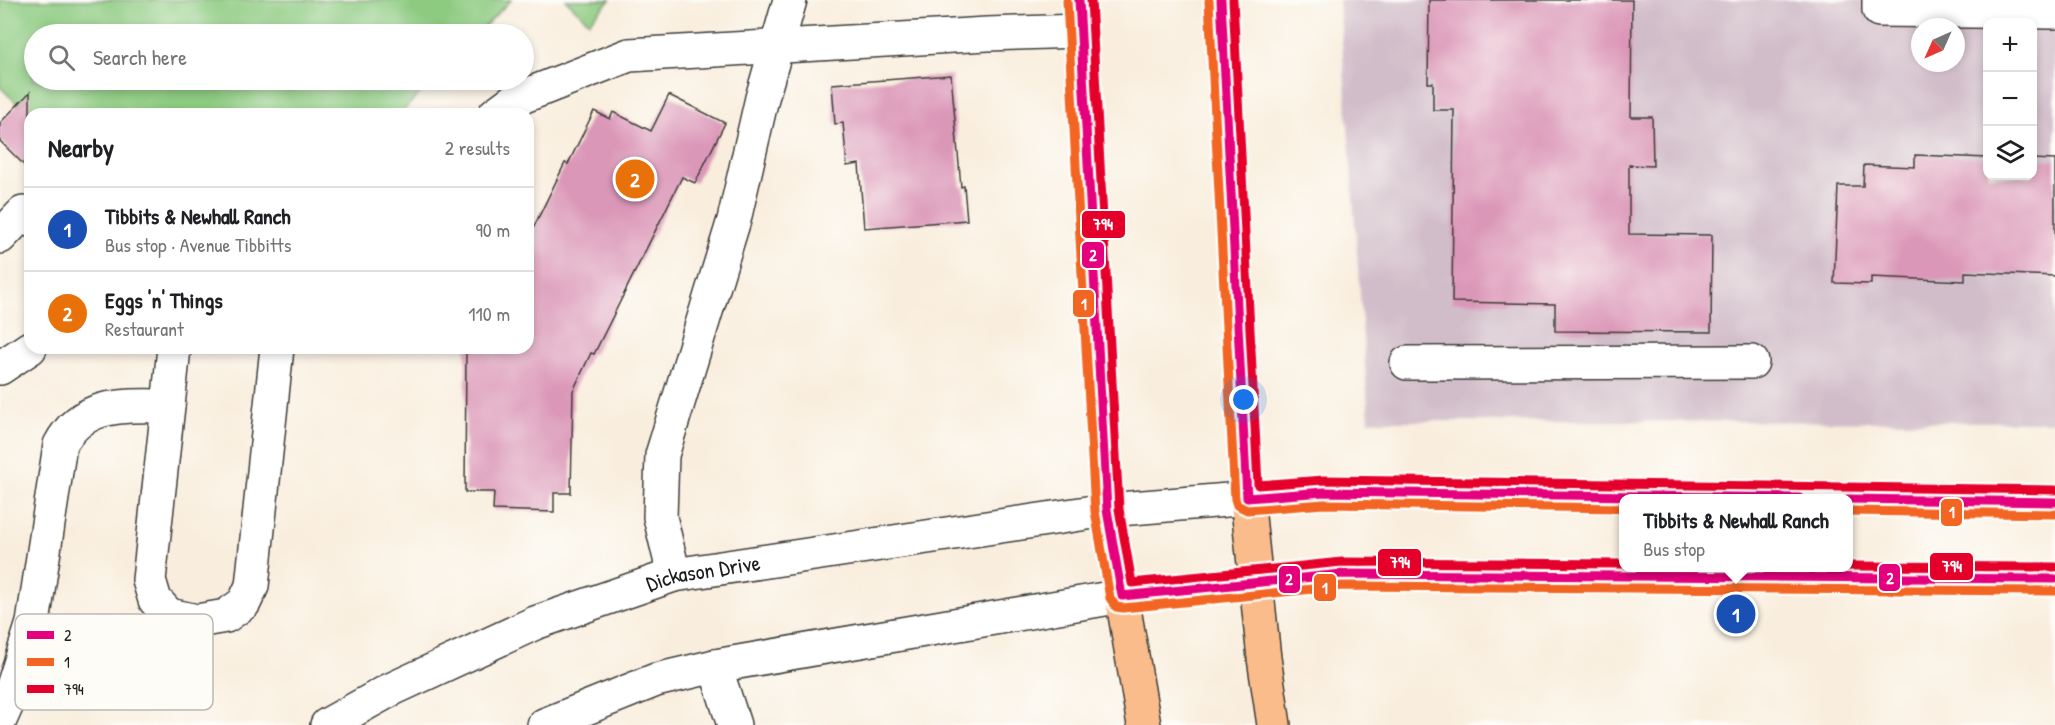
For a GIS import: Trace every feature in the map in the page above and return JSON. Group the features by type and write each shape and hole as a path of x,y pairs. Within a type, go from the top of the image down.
{"main road":[{"path":"1221,0 1247,498 1264,658 1274,725"},
{"path":"1079,15 1107,510 1144,725"}],"street":[{"path":"674,575 660,517 662,455 734,220 762,98 790,0"},
{"path":"1879,0 1879,10 2055,12"},
{"path":"503,108 514,100 629,55 987,33 1079,15"},
{"path":"0,237 24,214"},
{"path":"0,368 24,352"},
{"path":"169,614 155,600 149,580 173,354"},
{"path":"213,618 226,616 244,603 252,586 276,354"},
{"path":"1407,363 1752,362"},
{"path":"34,614 53,478 60,445 68,430 82,418 99,411 125,406 168,406"},
{"name":"Dickason Drive","path":"327,725 390,690 535,623 674,575 1107,510 1247,498 1324,492 1619,496"},
{"name":"Dickason Drive","path":"1853,499 2055,502"},
{"path":"544,725 656,680 716,666 1122,596 1257,582 1342,574 2055,579"},
{"path":"716,666 734,725"},
{"path":"0,720 15,680"}],"shaded area":[{"path":"1339,0 2055,0 2055,422 1369,421"}],"green space":[{"path":"0,0 511,0 487,24 24,24 24,90 423,90 406,108 24,108 24,110 0,87"},
{"path":"566,0 610,0 589,22"}],"building":[{"path":"1429,0 1632,0 1631,117 1652,117 1653,166 1629,165 1629,234 1712,235 1711,332 1555,331 1555,304 1452,302 1454,110 1433,110 1433,83 1428,83"},
{"path":"951,75 961,187 964,186 967,220 864,228 859,164 847,166 843,123 835,124 832,84"},
{"path":"30,92 30,108 24,108 24,165 0,141 0,123"},
{"path":"669,95 725,123 695,183 682,177 594,354 591,353 573,391 571,493 554,493 554,512 493,510 494,492 465,492 466,354 534,354 534,227 565,163 568,164 594,111 610,119 613,112 651,131"},
{"path":"1915,155 1983,158 1983,180 2037,180 2037,159 2055,160 2055,276 1965,272 1965,281 1871,277 1871,284 1834,283 1838,186 1863,186 1864,165 1915,167"}],"transit line":[{"name":"2","path":"1079,0 1107,510 1122,596 1342,574 2055,579"},
{"name":"794","path":"1091,0 1119,509 1132,583 1342,562 1619,564"},
{"name":"2","path":"1221,0 1247,498 1324,492 1619,496"},
{"name":"794","path":"1233,0 1258,485 1324,480 2055,490"},
{"name":"1","path":"1067,1 1095,511 1110,598 1116,607 1343,586 2055,591"},
{"name":"1","path":"1209,1 1237,505 1247,510 1324,504 1619,508"},
{"name":"2","path":"1853,499 2055,502"},
{"name":"1","path":"1853,511 2055,514"},
{"name":"794","path":"1853,566 2055,567"}],"place":[{"name":"Eggs 'n' Things","path":"635,179"},
{"name":"Tibbits & Newhall Ranch","path":"1736,614"}]}
